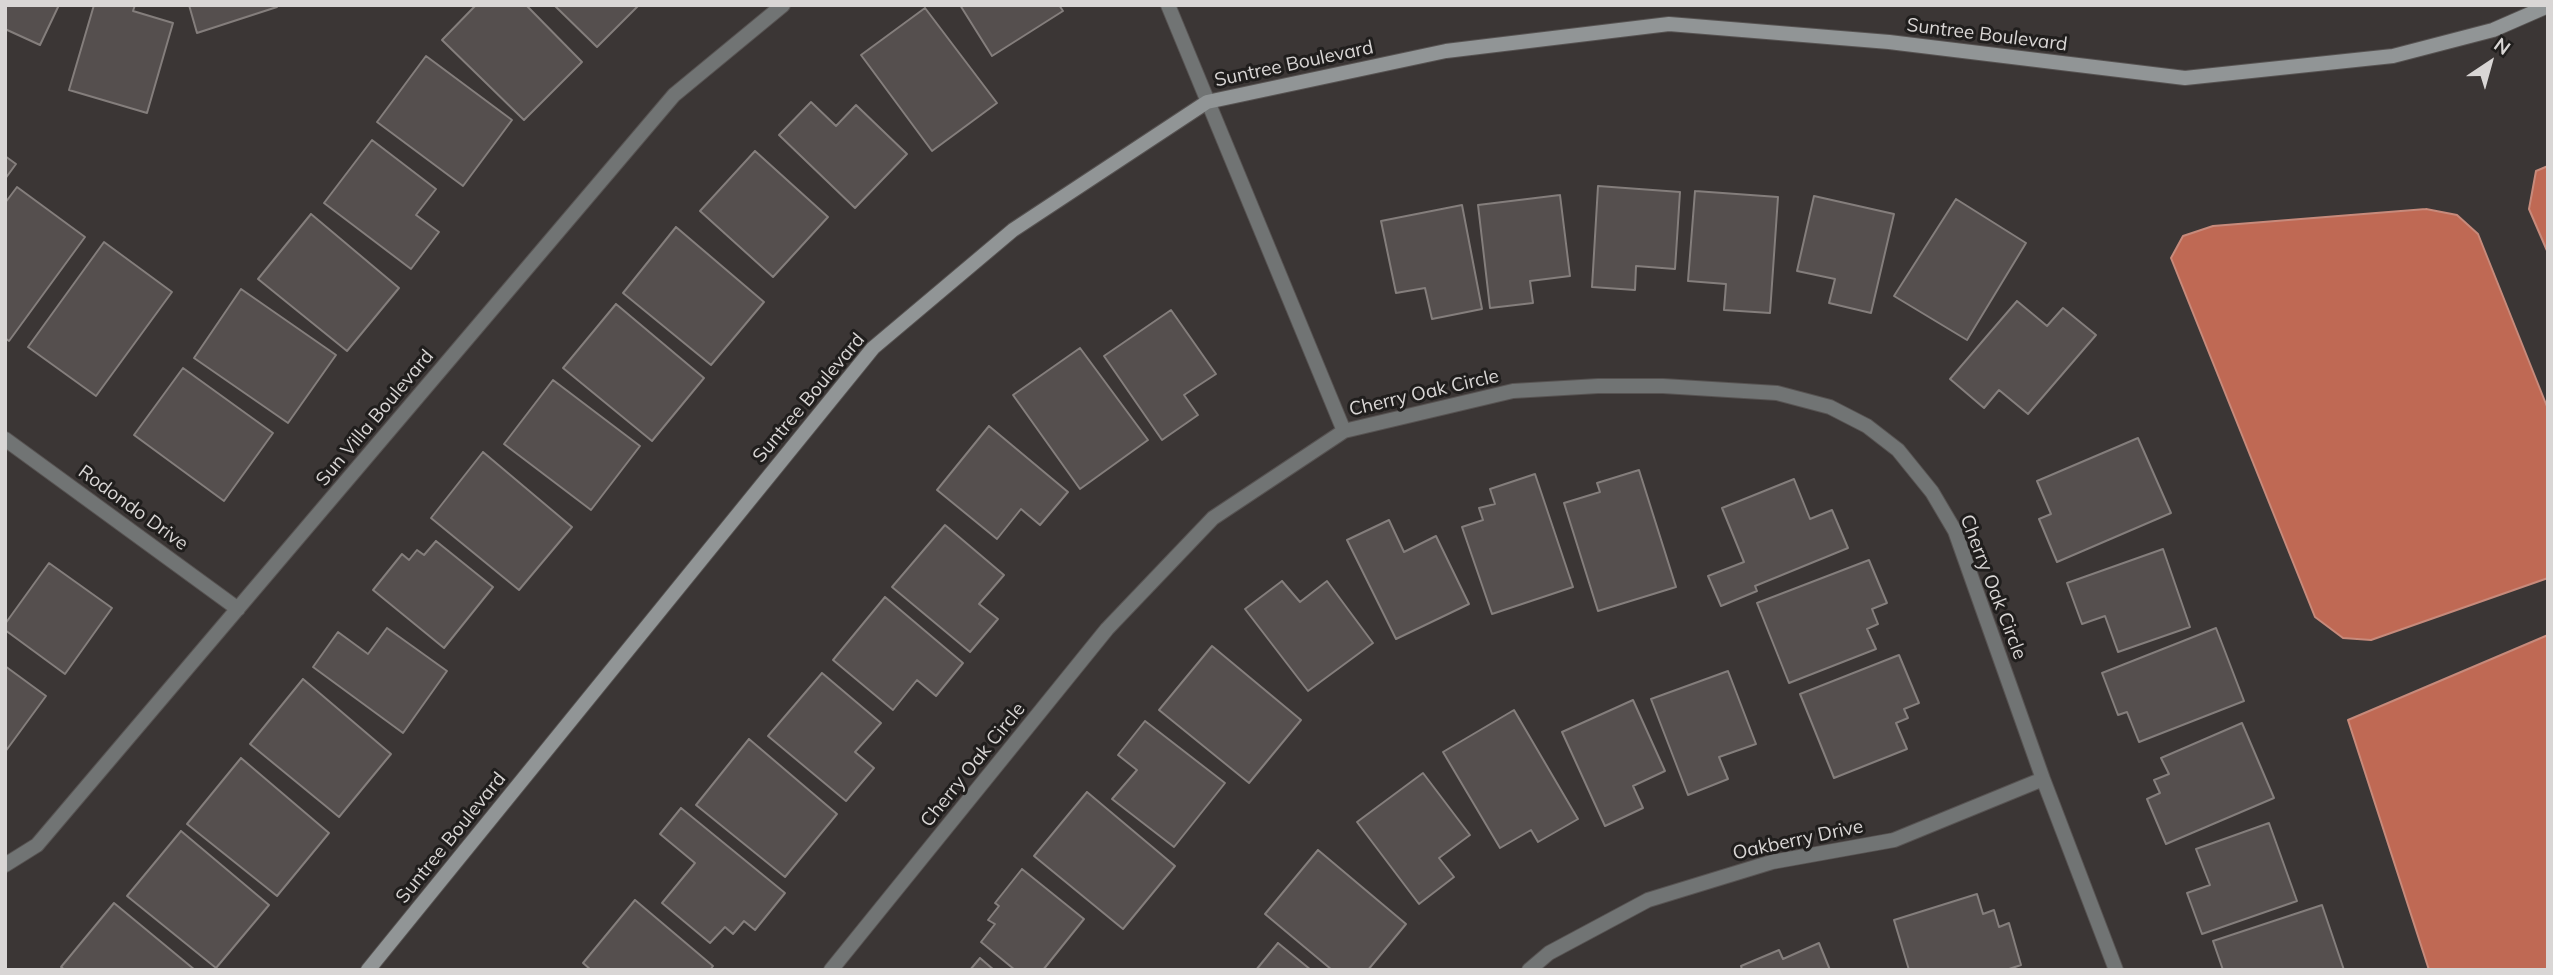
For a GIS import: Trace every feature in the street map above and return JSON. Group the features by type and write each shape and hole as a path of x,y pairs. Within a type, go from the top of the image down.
{"street":[{"name":"Sun Villa Boulevard","path":"5,865 37,845 674,94 783,5"},
{"name":"Cherry Oak Circle","path":"1168,5 1344,431"},
{"name":"Suntree Boulevard","path":"368,970 873,348 1013,230 1207,102 1446,51 1669,24 1889,42 2185,78 2393,56 2493,30 2548,6"},
{"name":"Cherry Oak Circle","path":"831,970 1107,629 1213,518 1344,431 1513,391 1598,386 1662,386 1777,393 1830,407 1867,426 1898,450 1931,492 1955,531 2043,779 2116,970"},
{"name":"Rodondo Drive","path":"5,439 237,609"},
{"name":"Oakberry Drive","path":"1529,970 1549,953 1648,900 1772,862 1894,840 2043,779"}],"shaded area":[{"path":"2548,166 2548,253 2529,209 2536,171"},
{"path":"2426,209 2457,215 2478,234 2548,409 2548,578 2371,640 2343,638 2315,617 2171,258 2183,236 2213,226"},
{"path":"2548,635 2548,970 2429,970 2348,720"}],"building":[{"path":"5,5 59,5 40,45 5,29"},
{"path":"94,5 135,5 133,11 173,23 147,113 69,90"},
{"path":"189,5 277,5 277,7 197,33"},
{"path":"476,5 526,5 582,62 524,120 442,40"},
{"path":"554,5 639,5 597,47"},
{"path":"960,5 1059,5 1063,11 992,56"},
{"path":"925,8 997,103 932,151 861,55"},
{"path":"426,56 512,120 463,186 377,122"},
{"path":"811,102 836,126 856,105 907,154 855,208 779,135"},
{"path":"372,140 436,189 416,215 439,232 411,269 324,203"},
{"path":"755,151 828,217 773,277 700,211"},
{"path":"5,156 16,164 5,179"},
{"path":"1598,186 1680,192 1675,269 1636,266 1635,290 1592,287"},
{"path":"17,187 85,237 9,341 5,338 5,203"},
{"path":"1695,191 1778,197 1770,313 1724,310 1726,284 1688,281"},
{"path":"1560,195 1570,276 1530,281 1533,303 1490,308 1478,205"},
{"path":"1814,196 1894,214 1871,313 1829,303 1835,279 1797,271"},
{"path":"1956,199 2026,243 1967,340 1894,296"},
{"path":"1462,205 1482,309 1432,319 1425,288 1396,293 1381,221"},
{"path":"311,214 399,288 347,351 258,279"},
{"path":"676,227 764,302 711,365 623,293"},
{"path":"104,242 172,292 96,396 28,347"},
{"path":"241,289 336,355 288,423 194,358"},
{"path":"2017,301 2047,326 2063,308 2096,335 2028,414 1999,390 1984,408 1950,379"},
{"path":"616,304 704,378 652,441 563,368"},
{"path":"1171,310 1216,374 1184,395 1198,415 1162,440 1104,356"},
{"path":"1080,348 1148,440 1080,489 1013,395"},
{"path":"183,368 273,433 224,501 134,435"},
{"path":"553,380 640,446 591,510 504,444"},
{"path":"989,426 1068,492 1040,525 1021,509 997,539 937,490"},
{"path":"2138,438 2171,513 2057,562 2039,519 2051,514 2037,481"},
{"path":"483,452 572,527 519,590 431,518"},
{"path":"1639,470 1676,587 1598,611 1564,503 1600,492 1597,483"},
{"path":"1535,474 1573,587 1492,614 1462,527 1483,520 1479,508 1495,504 1490,489"},
{"path":"1794,479 1810,519 1832,510 1848,548 1755,586 1757,591 1721,606 1708,576 1744,562 1722,508"},
{"path":"1389,520 1404,552 1436,536 1469,604 1396,639 1347,540"},
{"path":"945,525 1004,575 979,604 998,619 970,652 892,587"},
{"path":"436,541 493,587 444,648 373,590 402,554 409,560 417,550 424,555"},
{"path":"2163,549 2190,627 2118,652 2105,616 2082,624 2067,583"},
{"path":"1869,560 1887,603 1872,609 1878,624 1867,629 1876,649 1789,683 1757,603"},
{"path":"49,563 112,608 65,674 5,630 5,624"},
{"path":"1282,581 1300,602 1327,581 1373,643 1308,691 1245,609"},
{"path":"885,597 963,663 936,696 917,680 893,710 833,660"},
{"path":"387,628 447,671 403,733 313,667 338,632 368,654"},
{"path":"2216,628 2244,701 2139,742 2127,712 2118,715 2102,673"},
{"path":"1212,646 1301,720 1249,783 1159,710"},
{"path":"1899,655 1919,703 1904,709 1908,718 1896,723 1907,749 1834,778 1800,694"},
{"path":"5,666 46,696 5,752"},
{"path":"1728,671 1756,744 1719,757 1728,779 1688,795 1651,699"},
{"path":"822,673 881,723 855,752 874,768 846,801 768,736"},
{"path":"303,679 391,754 339,817 250,744"},
{"path":"1633,700 1665,771 1633,786 1643,808 1605,826 1562,732"},
{"path":"1514,710 1578,819 1538,842 1531,830 1500,848 1443,752"},
{"path":"1145,721 1225,783 1174,847 1112,799 1137,770 1118,755"},
{"path":"2242,723 2274,798 2166,844 2147,799 2160,793 2154,780 2169,774 2161,758"},
{"path":"749,739 837,814 785,877 696,805"},
{"path":"241,758 329,833 277,896 187,824"},
{"path":"1423,773 1470,835 1439,858 1454,877 1419,904 1357,822"},
{"path":"1087,792 1175,866 1123,929 1034,856"},
{"path":"681,808 785,893 755,930 744,921 733,934 725,927 710,943 662,903 695,863 660,834"},
{"path":"2269,823 2297,901 2202,934 2187,893 2210,885 2196,849"},
{"path":"181,831 269,905 216,968 127,896"},
{"path":"1318,850 1406,924 1368,970 1332,970 1265,914"},
{"path":"1022,869 1084,919 1043,970 1015,970 981,942 995,924 988,920 999,906 995,903"},
{"path":"1977,894 1983,914 1994,910 1999,927 2009,923 2021,965 2006,970 1909,970 1894,920"},
{"path":"635,900 713,966 710,970 591,970 583,963"},
{"path":"114,903 195,970 65,970 61,967"},
{"path":"2322,905 2344,970 2223,970 2213,941"},
{"path":"1278,943 1311,970 1256,970"},
{"path":"1819,943 1830,970 1742,970 1741,966 1779,950 1783,959"},
{"path":"980,958 994,970 970,970"}]}
